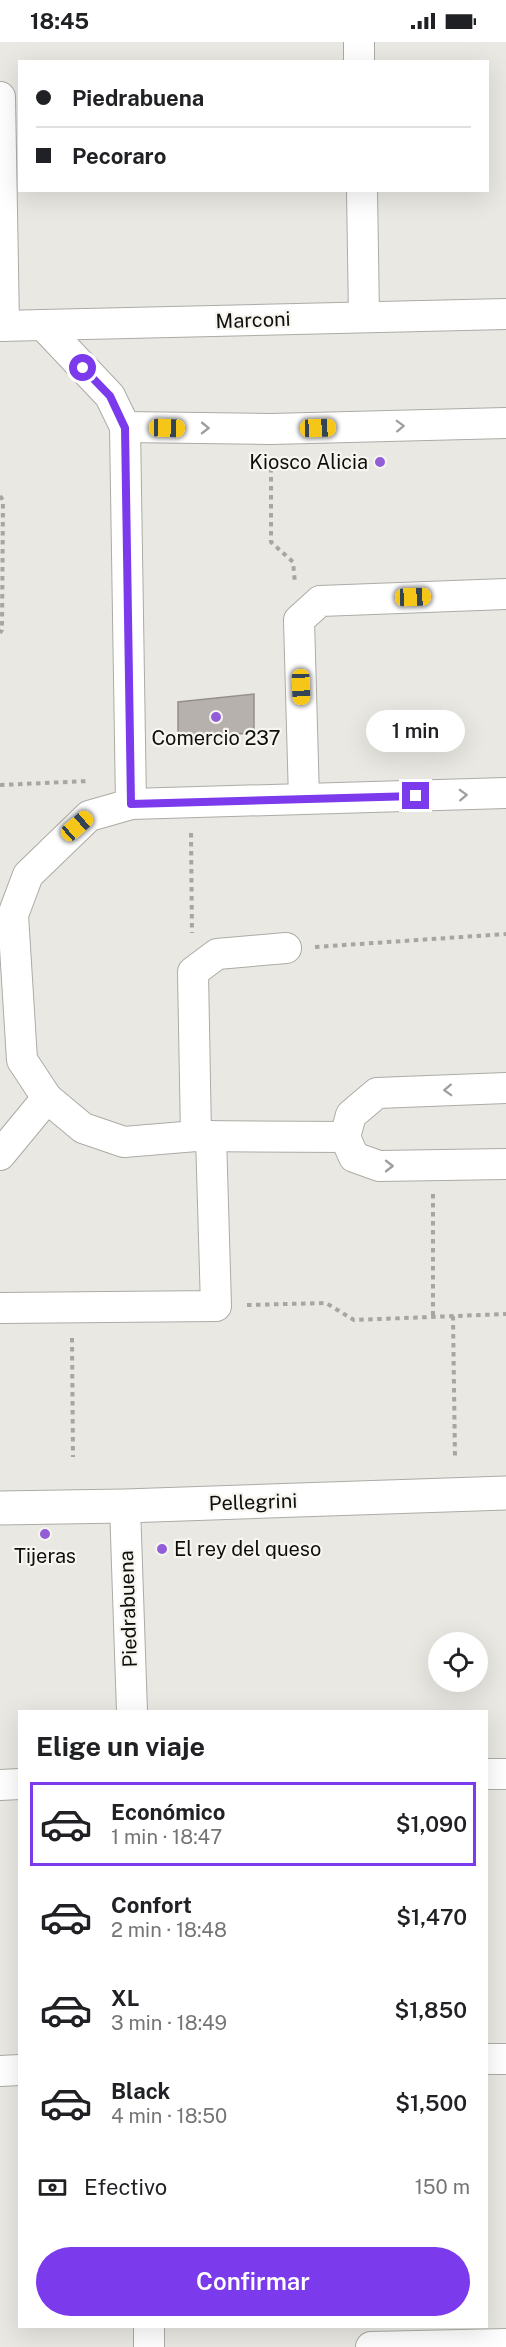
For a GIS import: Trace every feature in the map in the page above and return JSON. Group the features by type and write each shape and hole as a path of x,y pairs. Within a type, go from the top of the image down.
{"street":[{"path":"359,42 359,60"},
{"path":"0,97 2,326"},
{"path":"362,192 364,317"},
{"name":"Marconi","path":"2,326 506,314"},
{"path":"43,325 110,396 125,428 131,804"},
{"path":"125,428 271,429 506,423"},
{"path":"304,799 298,620 320,601 506,594"},
{"path":"345,1137 204,1136 124,1142 83,1128 47,1098 22,1060 7,915 28,876 65,837 89,816 131,804 506,794"},
{"path":"0,1308 216,1306 193,972 217,954 286,948"},
{"path":"506,1088 377,1093 351,1115 345,1137 354,1157 379,1166 506,1164"},
{"path":"0,1155 47,1098"},
{"name":"Pellegrini","path":"0,1508 506,1493"},
{"name":"Piedrabuena","path":"125,1506 132,1710"},
{"path":"488,1774 506,1774"},
{"path":"0,1785 18,1784"},
{"path":"488,2059 506,2059"},
{"path":"0,2071 18,2070"},
{"path":"149,2328 149,2347"},
{"path":"372,2347 506,2344"}],"path":[{"path":"271,429 271,542 293,562 298,620"},
{"path":"0,496 3,500 2,630 0,633"},
{"path":"0,785 92,781"},
{"path":"190,802 193,972"},
{"path":"286,948 506,934"},
{"path":"433,1165 433,1317"},
{"path":"216,1306 326,1303 354,1320 506,1314"},
{"path":"71,1307 73,1457"},
{"path":"453,1316 455,1459"}],"building":[{"name":"Comercio 237","path":"254,694 254,733 178,737 178,702"}],"place":[{"name":"Kiosco Alicia","path":"380,462"},
{"name":"Comercio 237","path":"216,717"},
{"name":"Tijeras","path":"45,1534"},
{"name":"El rey del queso","path":"162,1549"}],"route":[{"path":"83,368 110,396 125,428 131,804 416,796"}]}
